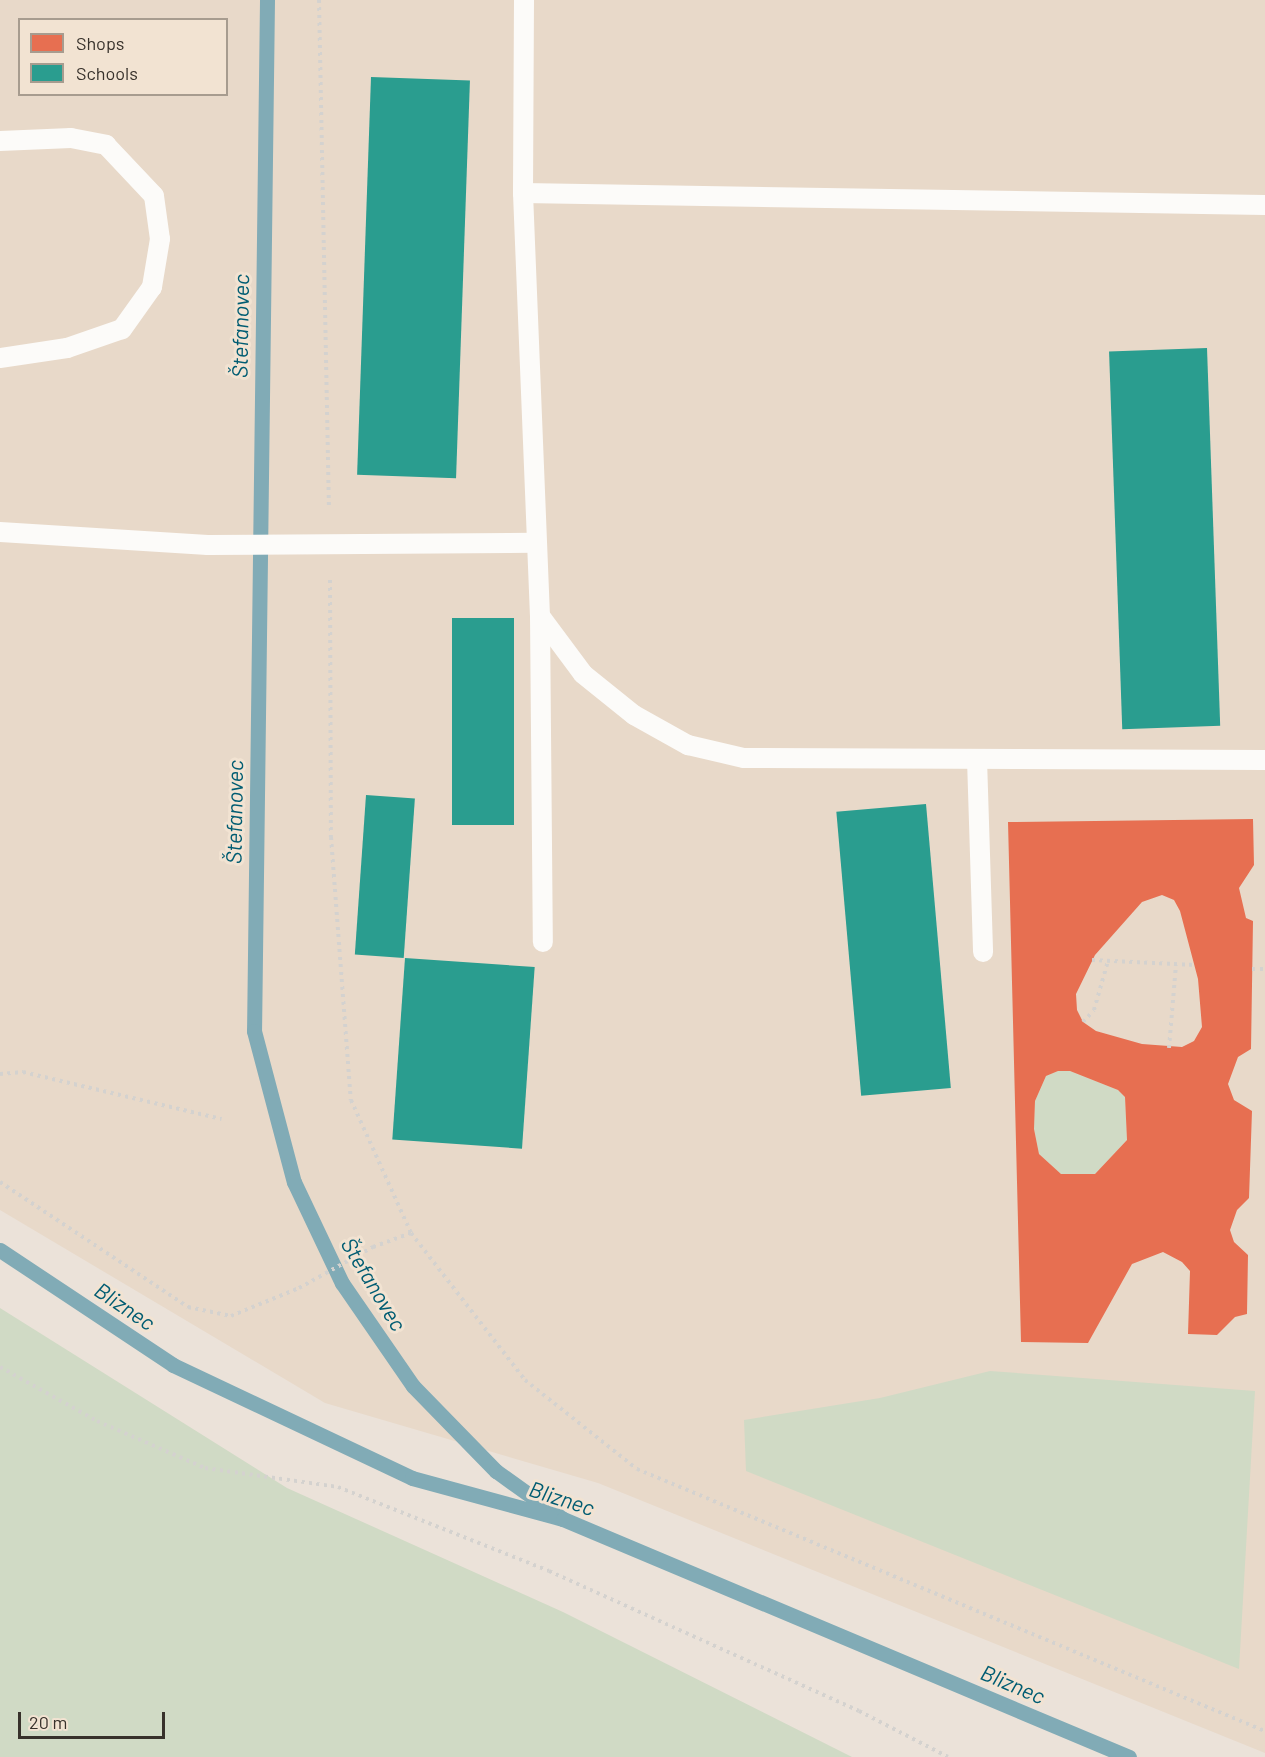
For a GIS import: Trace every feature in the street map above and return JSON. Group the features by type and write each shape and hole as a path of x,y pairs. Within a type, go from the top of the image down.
{"lane":[{"path":"524,0 523,194 534,543 540,616 543,942"},
{"path":"0,141 71,138 106,145 154,196 160,239 152,287 122,329 67,348 0,358"},
{"path":"523,194 1265,205"},
{"path":"0,532 208,545 534,543"},
{"path":"540,616 583,674 634,715 688,745 744,758 1265,760"},
{"path":"977,759 983,952"}],"path":[{"path":"319,0 322,544 331,837 351,1100 411,1233 525,1380 637,1469 1265,1731"},
{"path":"1092,960 1195,965"},
{"path":"1083,1022 1095,1010 1108,961"},
{"path":"1169,1048 1176,965"},
{"path":"1252,969 1265,969"},
{"path":"0,1074 23,1072 222,1119"},
{"path":"0,1182 188,1307 231,1316 299,1288 373,1247 411,1233"},
{"path":"0,1366 97,1421 205,1468 338,1487 549,1570 859,1711 948,1757"}],"shaded area":[{"path":"0,0 1265,0 1265,1753 598,1483 325,1403 0,1210"}],"green space":[{"path":"1058,1071 1070,1071 1118,1090 1125,1097 1127,1140 1095,1174 1061,1174 1039,1154 1034,1129 1035,1101 1046,1076"},
{"path":"0,1308 287,1488 563,1612 852,1757 0,1757"},
{"path":"990,1371 1255,1391 1239,1669 746,1471 744,1420 880,1398"}],"building: Shops":[{"path":"1253,819 1254,865 1239,888 1246,918 1253,921 1251,1049 1238,1057 1228,1084 1234,1100 1252,1111 1249,1198 1237,1210 1230,1230 1234,1242 1248,1255 1247,1314 1235,1317 1217,1335 1188,1334 1190,1271 1182,1262 1163,1252 1132,1264 1088,1343 1021,1342 1008,822","holes":["1162,895 1174,900 1180,911 1198,979 1202,1027 1194,1041 1182,1047 1142,1044 1096,1031 1083,1022 1077,1010 1076,994 1095,955 1142,902","1058,1071 1070,1071 1118,1090 1125,1097 1127,1140 1095,1174 1061,1174 1039,1154 1034,1129 1035,1101 1046,1076"]}],"building: Schools":[{"path":"371,77 470,80 456,478 357,475"},
{"path":"1207,348 1220,726 1122,729 1109,351"},
{"path":"452,618 514,618 514,825 452,825"},
{"path":"366,795 415,798 404,958 355,955"},
{"path":"926,804 951,1088 861,1096 836,812"},
{"path":"405,958 535,967 522,1149 392,1140"}],"waterway":[{"name":"Štefanovec","path":"267,0 254,1031 294,1182 342,1283 413,1386 496,1471 563,1519"},
{"name":"Štefanovec","path":"0,1250 173,1365 412,1478 563,1519 1129,1757"}],"water label":[{"name":"Bliznec","path":"125,1306"},
{"name":"Bliznec","path":"562,1498"},
{"name":"Bliznec","path":"1013,1684"}]}
